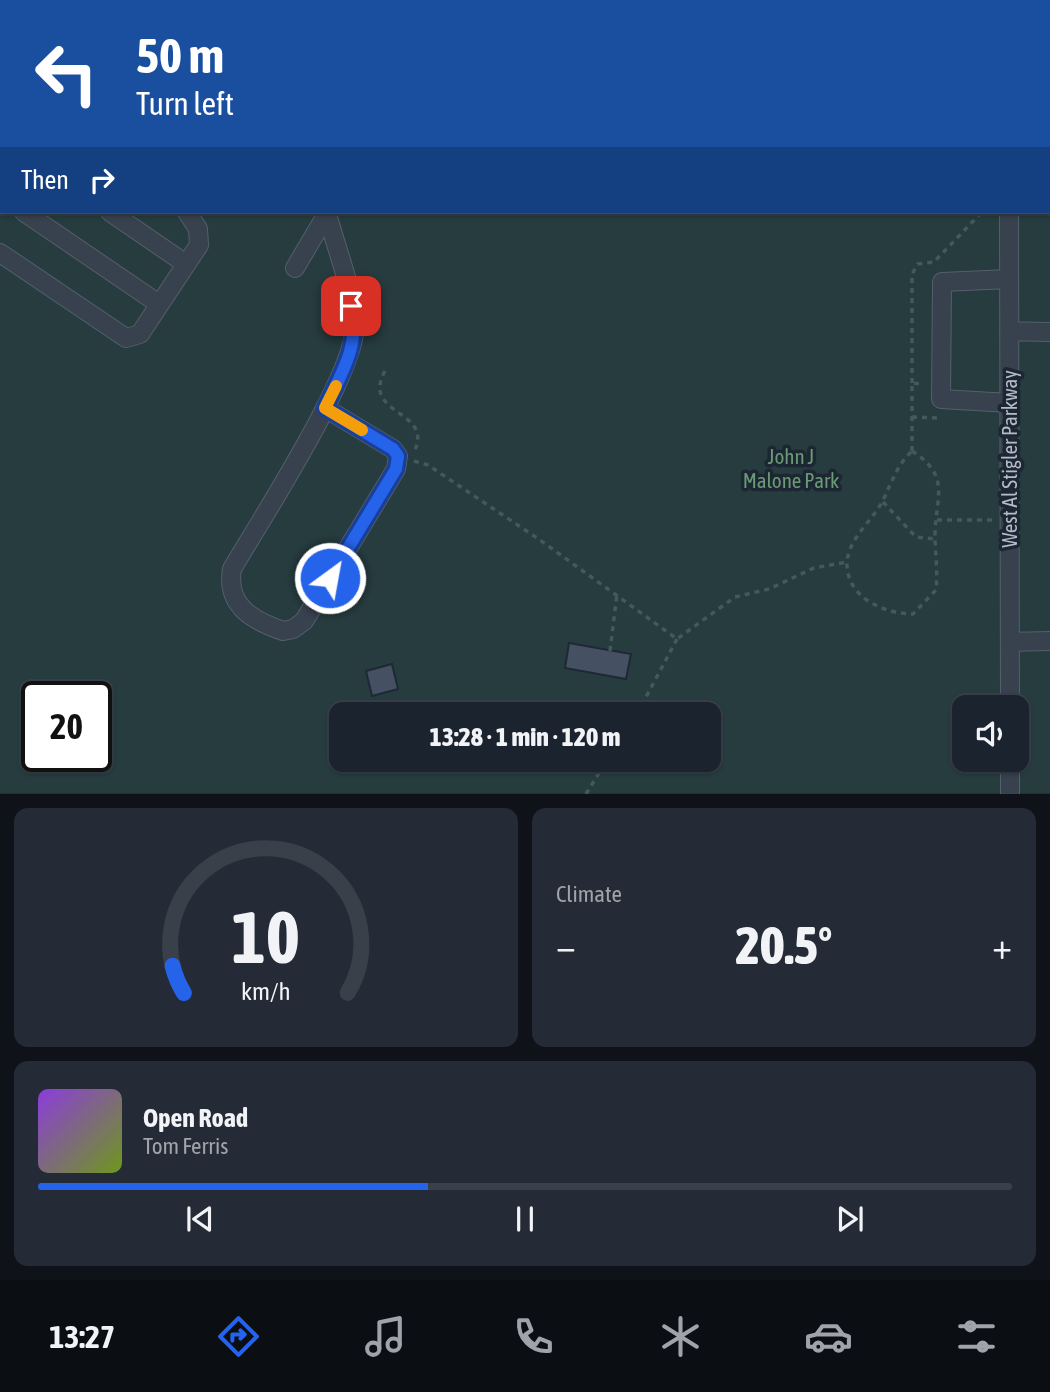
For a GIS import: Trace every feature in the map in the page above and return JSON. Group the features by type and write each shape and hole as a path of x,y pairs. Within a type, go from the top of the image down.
{"street":[{"path":"27,214 159,304"},
{"path":"113,214 186,264"},
{"path":"0,253 127,338 140,334 199,245 198,229 188,214"},
{"path":"295,268 326,214"},
{"path":"325,408 393,449 398,456 396,469 304,621 293,629 283,631 236,604 229,588 232,569 325,408 350,353 355,322 327,214"},
{"name":"West Al Stigler Parkway","path":"1009,214 1010,695"},
{"path":"1009,279 942,282 941,399 1010,403"},
{"path":"1009,331 1050,332"},
{"path":"1010,642 1050,641"},
{"path":"1010,772 1010,793"}],"path":[{"path":"385,371 381,388 385,402 418,427 421,437 410,460 428,465 617,594 677,639"},
{"path":"912,450 936,471 940,496 936,539 936,590 913,614 896,614 866,600 854,586 847,562 860,531 882,502 892,477 912,450 912,383 941,384"},
{"path":"882,502 916,537 936,539"},
{"path":"937,520 1010,520"},
{"path":"643,702 677,639 735,597 769,589 814,568 847,562"},
{"path":"610,650 617,594"},
{"path":"586,793 599,772"}],"green space":[{"name":"John J Malone Park","path":"0,214 1050,214 1050,793 0,793"}],"building":[{"path":"569,643 631,654 626,679 565,668"},
{"path":"392,664 398,689 372,696 366,671"}],"slow traffic":[{"path":"336,386 325,408 362,430"}],"route":[{"path":"330,578 396,469 398,456 393,449 325,408 354,342 355,322 351,306"}]}
